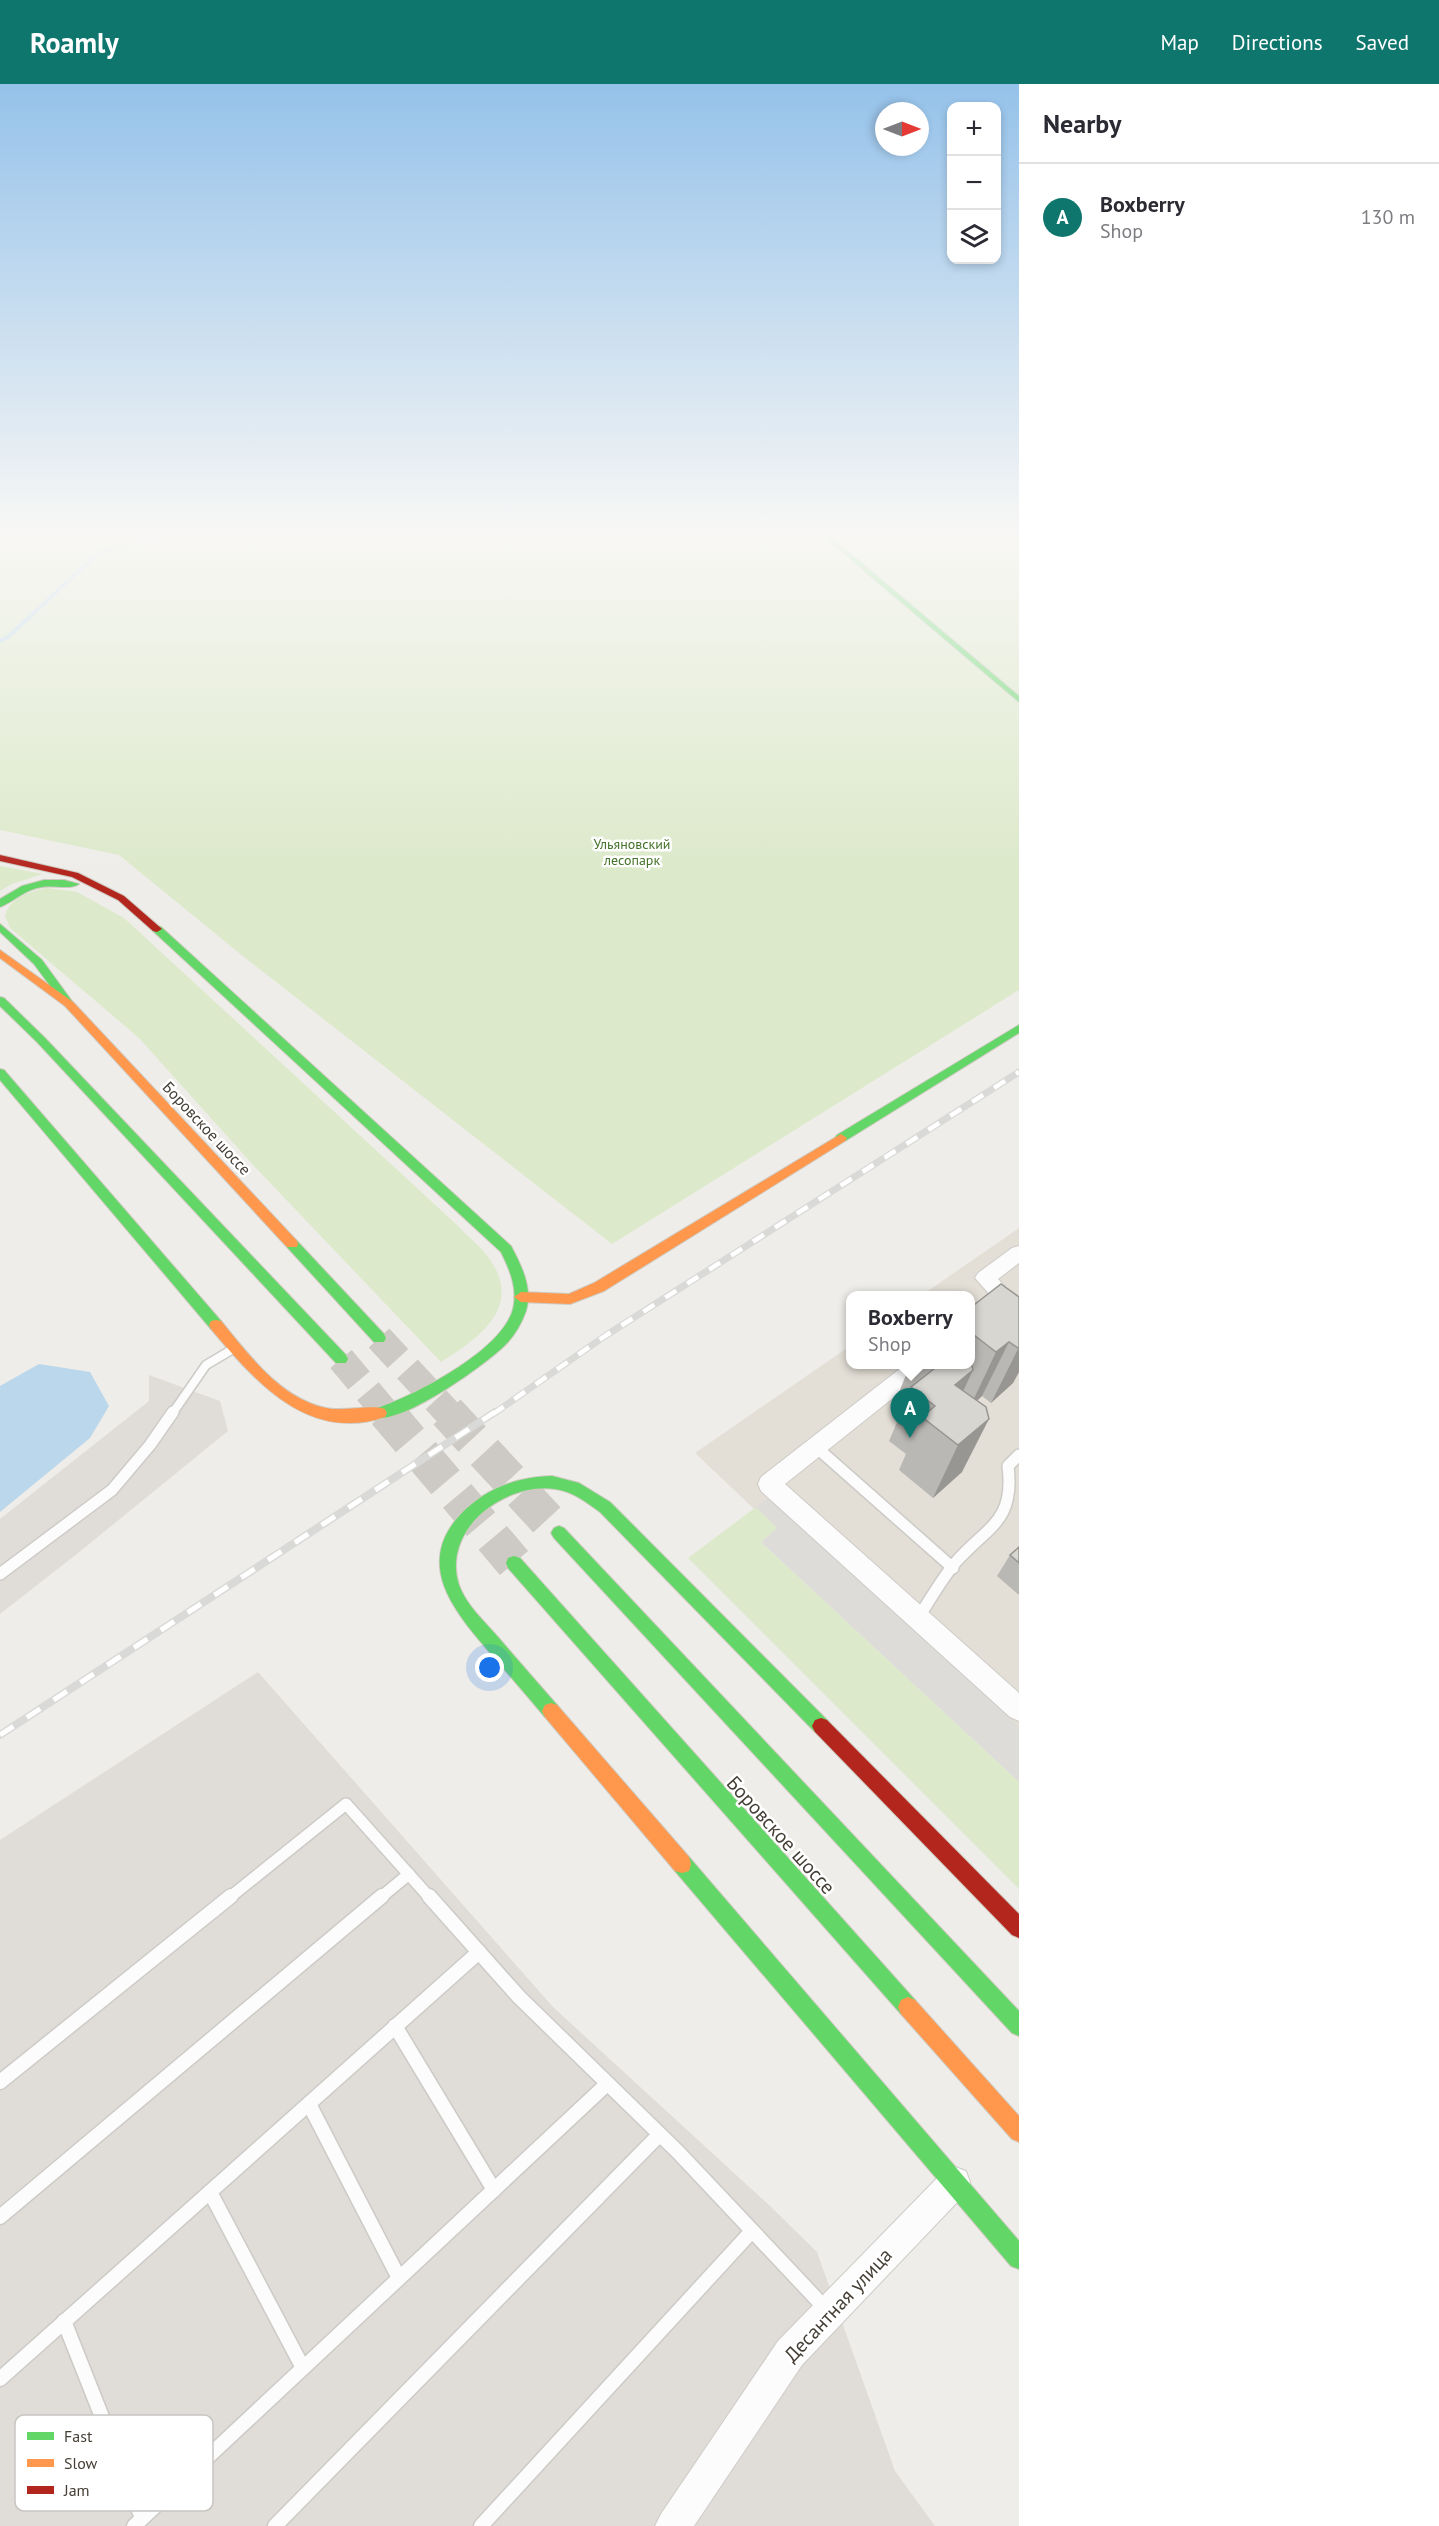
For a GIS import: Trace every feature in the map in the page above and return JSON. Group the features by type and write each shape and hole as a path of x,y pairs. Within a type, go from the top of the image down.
{"street":[{"path":"954,645 1019,700"},
{"path":"0,858 87,879 113,893 181,949 498,1240 514,1260 521,1282 520,1310 514,1324 486,1356 409,1403 377,1414 324,1415 296,1405 272,1390 0,1073"},
{"path":"0,904 10,895 26,887 64,882 134,909"},
{"path":"0,927 50,974 69,1004"},
{"name":"Боровское шоссе","path":"0,953 69,1004 379,1338"},
{"path":"0,999 340,1359"},
{"path":"521,1297 570,1299 599,1287 1019,1028"},
{"path":"975,1323 1009,1300 985,1278 1019,1253"},
{"path":"916,1369 769,1484 1019,1709"},
{"path":"1019,1928 605,1507 587,1493 564,1484 533,1482 511,1487 490,1498 461,1523 450,1544 447,1568 452,1592 460,1605 1019,2258"},
{"path":"559,1533 1019,2026"},
{"name":"Боровское шоссе","path":"514,1563 1019,2132"},
{"name":"Десантная улица","path":"673,2526 790,2353 955,2182"}],"lane":[{"path":"0,1574 112,1490 150,1445 206,1365 235,1348"},
{"path":"816,1447 953,1568"},
{"path":"918,1618 961,1557 1004,1517 1013,1485 1008,1466 1019,1455"},
{"path":"0,2082 346,1804 519,1997 659,2135 829,2312"},
{"path":"0,2217 409,1874"},
{"path":"0,2379 479,1952"},
{"path":"395,2026 494,2190"},
{"path":"213,2452 608,2084"},
{"path":"309,2104 399,2278"},
{"path":"275,2526 659,2135"},
{"path":"210,2192 303,2368"},
{"path":"481,2526 752,2231"},
{"path":"64,2321 99,2415"},
{"path":"138,2522 150,2511"}],"shaded area":[{"path":"1019,1228 1019,1759 695,1453 846,1349 846,1369 975,1369 975,1291 928,1291"},
{"path":"149,1375 220,1401 228,1431 0,1614 0,1519 149,1401"},
{"path":"770,1497 1019,1727 1019,1782 761,1542 777,1528 756,1507"},
{"path":"258,1672 553,2007 817,2252 895,2471 935,2526 0,2526 0,1840"}],"green space":[{"name":"Ульяновский лесопарк","path":"0,645 1019,645 1019,990 612,1244 244,957 119,855 0,830"},
{"path":"0,866 43,874 12,884 0,891"},
{"path":"47,888 77,892 124,918 479,1246 491,1261 499,1278 502,1294 491,1321 481,1333 441,1362 254,1166 139,1038 10,928 5,916 11,904 28,893"},
{"path":"756,1507 778,1528 761,1542 1019,1782 1019,1889 688,1558"}],"water":[{"path":"39,1364 90,1372 109,1406 90,1438 0,1512 0,1386"}],"building":[{"path":"1001,1284 1019,1297 1019,1347 1009,1342 996,1352 975,1336 975,1304"},
{"path":"934,1369 973,1369 955,1385 986,1407 989,1419 958,1445 922,1417 935,1406 911,1387"},
{"path":"1019,1547 1019,1563 1010,1555"}],"tunnel":[{"path":"379,1338 449,1414"},
{"path":"341,1359 387,1414"},
{"path":"386,1412 514,1563"},
{"path":"447,1412 559,1533"}],"railway":[{"path":"493,1414 605,1336 1019,1072"},
{"path":"0,1735 495,1412"}],"traffic: fast":[{"path":"954,645 1019,700"},
{"path":"0,904 16,892 34,885 74,884"},
{"path":"0,927 38,962 69,1004"},
{"path":"157,929 506,1249 517,1271 521,1291 520,1309 513,1324 502,1338 488,1352 436,1388 409,1403 380,1413"},
{"path":"0,1000 41,1040 341,1359"},
{"path":"841,1138 1019,1028"},
{"path":"0,1073 216,1325"},
{"path":"292,1244 379,1338"},
{"path":"551,1711 463,1608 450,1582 448,1561 452,1541 462,1524 476,1509 512,1488 532,1483 552,1482 580,1491 605,1507 821,1726"},
{"path":"559,1533 1019,2026"},
{"path":"514,1563 908,2007"},
{"path":"682,1864 1019,2258"}],"traffic: slow":[{"path":"0,953 69,1004 292,1244"},
{"path":"521,1297 570,1299 599,1287 841,1138"},
{"path":"216,1325 267,1382 304,1407 326,1414 351,1416 380,1413"},
{"path":"551,1711 682,1864"},
{"path":"908,2007 1019,2132"}],"traffic: jam":[{"path":"0,858 75,875 121,898 157,929"},
{"path":"821,1726 1019,1928"}],"place":[{"name":"Boxberry","path":"910,1438"}]}
